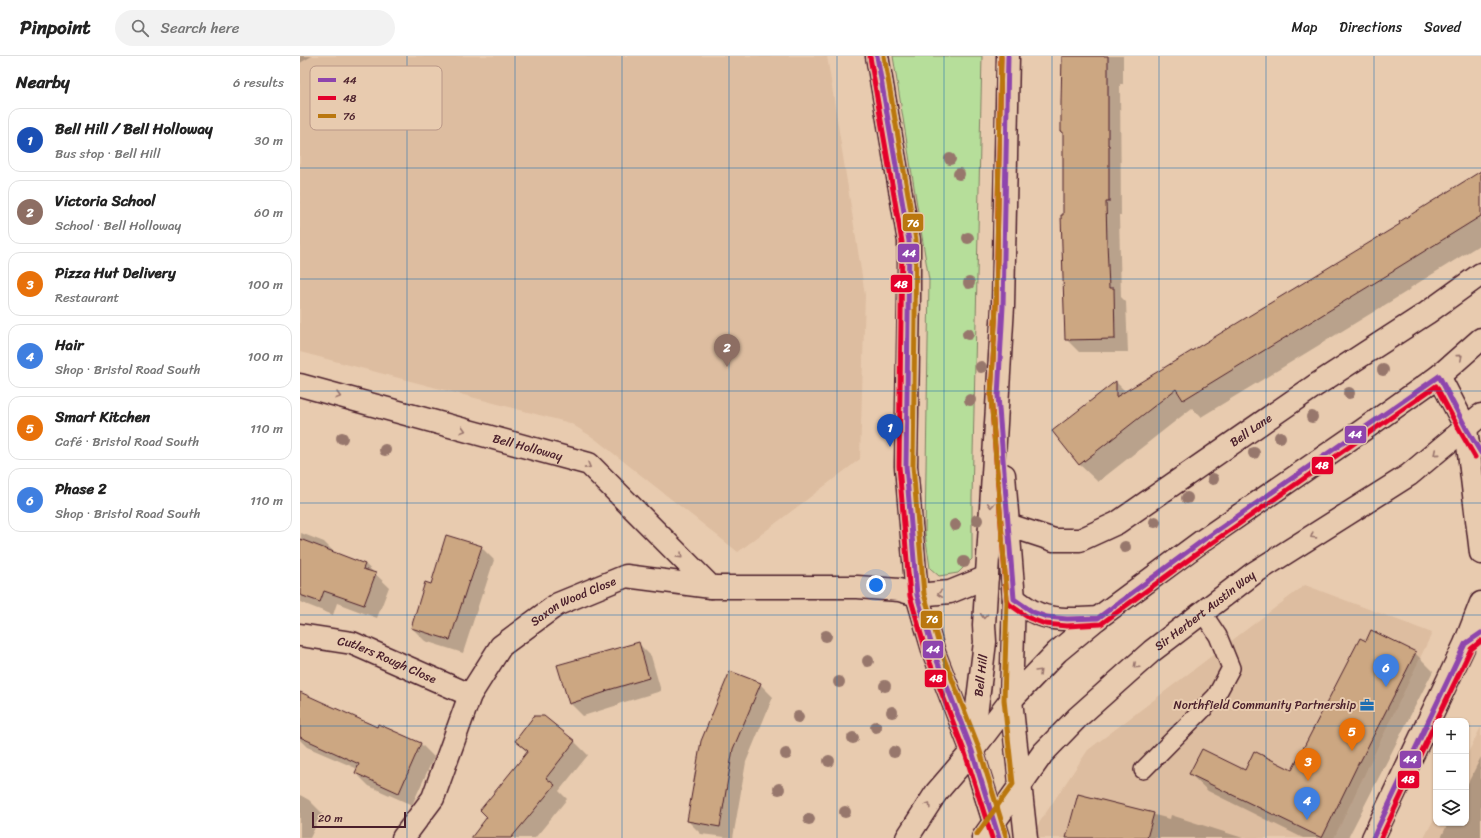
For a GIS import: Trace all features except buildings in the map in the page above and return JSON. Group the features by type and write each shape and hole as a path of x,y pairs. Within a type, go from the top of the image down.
{"main road":[{"path":"878,56 909,240 910,295 906,466 917,596 934,653 972,751 992,833"},
{"name":"Bell Hill","path":"972,751 984,642 998,396 1002,306 1008,56"},
{"name":"Bell Lane","path":"1008,525 1054,540 1080,540 1117,523 1316,385 1427,313 1481,274"},
{"path":"907,838 936,793 972,751 1011,700 1057,652 1098,618 1202,541 1439,376 1481,339"},
{"path":"1439,376 1473,422 1481,453"},
{"name":"Bell Holloway","path":"300,386 589,464 711,587"},
{"name":"Bell Hill","path":"998,396 1014,598 1011,700 1020,786"},
{"path":"1473,422 1481,553"},
{"name":"Sir Herbert Austin Way","path":"992,833 1020,786 1043,753 1074,721 1152,651 1254,573 1410,475 1473,422"},
{"name":"Saxon Wood Close","path":"403,838 433,798 470,695 501,646 558,604 626,576 711,587 857,587 899,590 917,596"},
{"path":"917,596 950,592 987,577"},
{"path":"1014,598 1033,612 1047,617 1066,619 1098,618"},
{"path":"1373,838 1473,638 1481,603"},
{"name":"Cutlers Rough Close","path":"300,635 352,643 470,695"},
{"path":"1020,786 1026,838"}],"lane":[{"path":"1143,770 1216,696 1231,668 1218,636 1202,612"}],"shaded area":[{"path":"300,56 827,56 865,295 860,459 738,552 594,438 570,423 300,352"},
{"path":"1305,585 1432,633 1334,838 1039,838 1037,826 1088,750"},
{"path":"1481,727 1481,838 1424,838 1433,821 1433,826 1469,826 1469,751"}],"green space":[{"path":"893,56 982,56 972,498 972,559 958,573 939,576 930,568 925,533 929,280"}],"transit line":[{"name":"44","path":"877,56 909,241 906,466 917,595 934,653 972,751 999,838"},
{"name":"76","path":"884,56 916,240 913,466 924,594 941,651 979,748 1006,836"},
{"name":"48","path":"1001,56 996,306 991,396 1007,600 1009,604 1029,618 1045,624 1067,626 1101,624 1206,547 1436,386 1475,457"},
{"name":"76","path":"977,834 1013,784 1004,700 1007,599 991,397 996,306 1001,56"},
{"name":"44","path":"1008,56 1003,306 998,396 1014,599 1033,612 1047,617 1067,619 1098,618 1202,541 1439,376 1481,453"},
{"name":"48","path":"870,57 902,242 899,466 910,596 927,655 965,753 992,838"},
{"name":"44","path":"1373,838 1465,644 1481,633"},
{"name":"48","path":"1437,718 1471,649 1481,641"},
{"name":"48","path":"1381,838 1433,727"}],"place":[{"name":"Victoria School","path":"727,367"},
{"name":"Bell Hill / Bell Holloway","path":"890,447"},
{"name":"Phase 2","path":"1386,687"},
{"name":"Northfield Community Partnership","path":"1367,705"},
{"name":"Smart Kitchen","path":"1352,751"},
{"name":"Pizza Hut Delivery","path":"1308,781"},
{"name":"Hair","path":"1307,820"}]}
